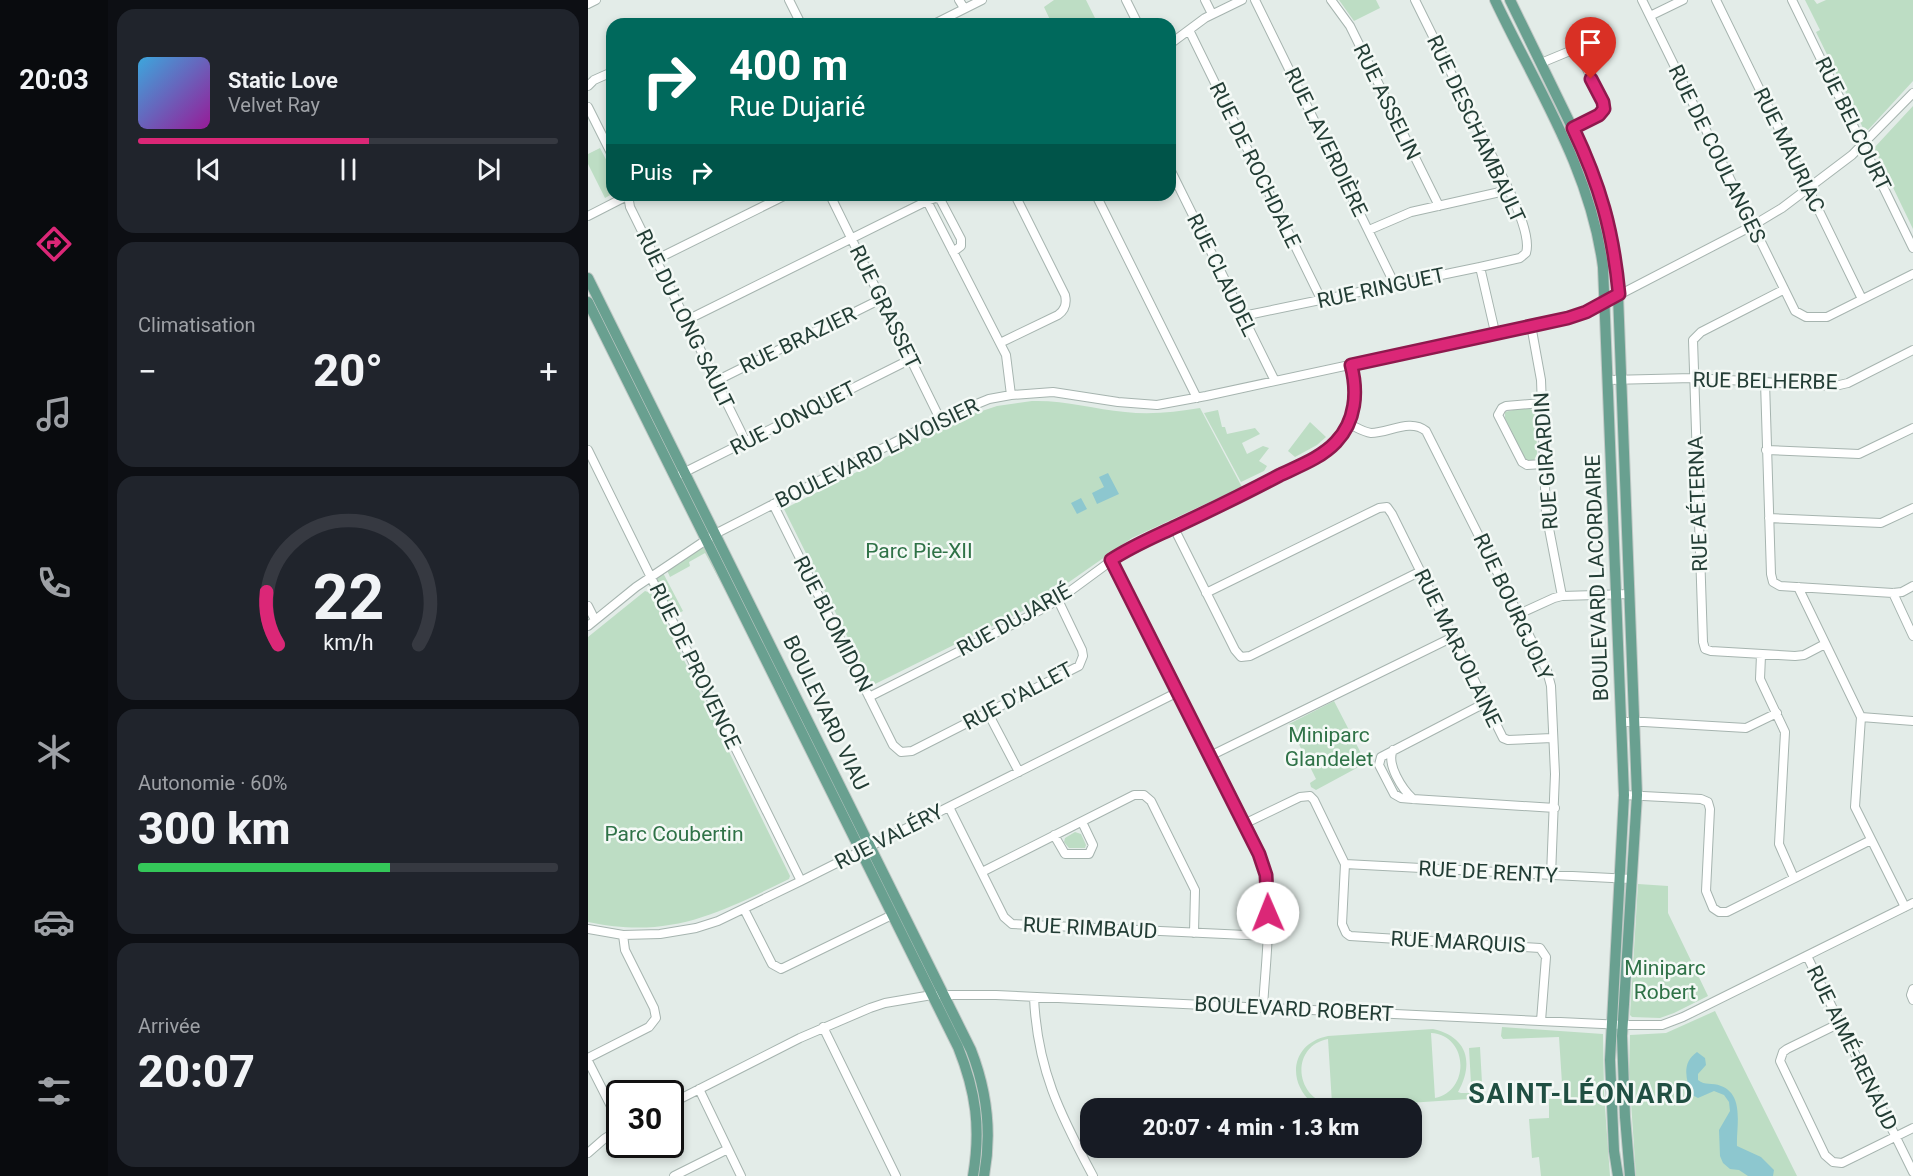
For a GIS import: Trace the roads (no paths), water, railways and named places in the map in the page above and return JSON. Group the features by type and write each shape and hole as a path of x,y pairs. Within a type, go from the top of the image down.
{"main road":[{"name":"BOULEVARD LACORDAIRE","path":"1496,0 1585,186 1600,245 1606,301 1624,795 1610,1024 1611,1106 1618,1176"},
{"name":"BOULEVARD LACORDAIRE","path":"1510,0 1573,128 1599,188 1613,242 1619,294 1637,795 1622,1070 1630,1176"},
{"name":"BOULEVARD VIAU","path":"588,278 591,299 938,995 972,1085 978,1131 973,1176"},
{"name":"BOULEVARD VIAU","path":"866,849 892,915 971,1050 984,1093 988,1131 984,1176"}],"street":[{"path":"588,4 596,0"},
{"path":"789,0 798,18"},
{"path":"942,18 962,4 982,0"},
{"path":"1126,0 1135,18"},
{"path":"1205,0 1212,14"},
{"path":"1176,40 1212,14 1242,0"},
{"name":"RUE LAVERDIÈRE","path":"1255,0 1395,285"},
{"name":"RUE ASSELIN","path":"1330,0 1350,26 1439,206"},
{"name":"RUE DESCHAMBAULT","path":"1415,0 1509,190 1527,245 1526,253 1520,258"},
{"name":"RUE DE COULANGES","path":"1642,0 1792,308 1802,316 1827,317 1862,299"},
{"path":"1650,16 1683,0"},
{"name":"RUE MAURIAC","path":"1716,0 1862,299"},
{"name":"RUE BELCOURT","path":"1792,0 1913,248"},
{"name":"RUE DE ROCHDALE","path":"1189,30 1322,301"},
{"path":"1541,63 1570,51 1575,51 1580,55 1605,106 1602,112 1573,128"},
{"path":"588,86 594,80 606,75"},
{"name":"BOULEVARD LAVOISIER","path":"588,626 651,576 710,537 940,418 975,403 1011,395 1053,392 1147,404 1197,398 1568,318 1586,312 1752,226 1809,190 1863,146 1913,93"},
{"path":"588,107 606,143"},
{"name":"RUE CLAUDEL","path":"1176,181 1275,381"},
{"path":"1369,230 1404,214 1509,190"},
{"path":"588,216 617,201"},
{"name":"RUE DU LONG SAULT","path":"630,201 630,207 655,260 746,442"},
{"path":"655,260 774,201"},
{"name":"RUE GRASSET","path":"833,201 940,418"},
{"path":"686,321 927,201 1000,343 1007,361 1011,395"},
{"path":"942,201 961,239 961,246 953,252"},
{"path":"1000,343 1058,315 1066,302 1018,201"},
{"path":"1099,201 1197,398"},
{"name":"RUE RINGUET","path":"1243,316 1520,258"},
{"path":"1480,267 1495,332"},
{"path":"1862,299 1913,274"},
{"name":"RUE AÉTERNA","path":"1783,290 1701,332 1694,337 1692,344 1704,646 1712,651 1800,656 1825,644"},
{"name":"RUE BRAZIER","path":"716,381 881,299"},
{"name":"RUE GIRARDIN","path":"1531,325 1540,374 1546,513 1562,596"},
{"name":"RUE BELHERBE","path":"1609,380 1693,378 1841,386 1913,350"},
{"name":"RUE JONQUET","path":"680,475 911,359"},
{"name":"RUE DUJARIÉ","path":"869,697 1058,600 1111,560 1141,542 1174,528 1322,454 1336,442 1349,424 1356,389 1351,365"},
{"path":"1765,382 1771,578 1773,582 1780,586 1893,593 1902,592 1913,586"},
{"path":"1542,403 1506,406 1498,415 1522,462 1527,465 1543,464"},
{"name":"RUE BOURGJOLY","path":"1349,424 1368,432 1411,425 1426,431 1549,677 1555,808 1551,875"},
{"path":"1767,450 1859,454 1913,429"},
{"name":"RUE DE PROVENCE","path":"588,450 801,881"},
{"name":"RUE BLOMIDON","path":"773,504 893,745"},
{"name":"RUE MARJOLAINE","path":"1206,593 1379,508 1387,507 1505,740 1552,738"},
{"path":"1769,518 1881,523 1913,508"},
{"path":"1174,528 1234,650 1241,657 1250,656 1421,572"},
{"path":"1111,560 1259,854 1266,875 1268,901 1263,1008"},
{"path":"1798,587 1861,717 1855,807 1871,840 1909,905"},
{"path":"1893,593 1913,636"},
{"path":"1519,614 1562,596 1630,594"},
{"name":"RUE D'ALLET","path":"893,745 901,752 912,751 1079,666 1083,656 1082,650 1058,600"},
{"path":"588,606 595,620"},
{"path":"1210,756 1453,637"},
{"path":"1761,655 1760,679 1786,738 1779,844 1794,878"},
{"name":"RUE VALÉRY","path":"588,929 623,935 680,932 718,921 1178,692"},
{"path":"1485,703 1381,757 1379,765 1394,794 1413,800 1555,808"},
{"path":"988,713 1018,772"},
{"path":"1622,722 1744,729 1777,714"},
{"path":"1861,717 1913,721"},
{"path":"1393,750 1390,762 1405,791 1413,800"},
{"path":"982,872 1134,795 1144,795 1151,801 1195,890 1194,933"},
{"path":"1624,795 1701,799 1708,802 1710,809 1706,891 1713,908 1719,912 1727,912 1871,840"},
{"path":"1244,824 1300,797 1310,796 1317,804 1345,864"},
{"name":"RUE RIMBAUD","path":"949,807 1004,917 1011,924 1267,936"},
{"path":"1054,835 1065,854 1089,854 1094,845 1082,822"},
{"name":"RUE DE RENTY","path":"1345,864 1631,879"},
{"name":"RUE MARQUIS","path":"1345,864 1342,924 1346,933 1354,936 1540,948 1546,957 1542,1021"},
{"name":"BOULEVARD ROBERT","path":"684,1097 823,1027 883,1004 938,995 1034,997 1662,1025 1909,905"},
{"path":"744,909 772,964 781,969 892,915"},
{"path":"606,1096 588,1059 649,1027 657,1018 625,950 623,935"},
{"name":"RUE AIMÉ-RENAUD","path":"1807,956 1913,1172"},
{"path":"1913,989 1911,995 1913,1000"},
{"path":"1034,997 1036,1028 1045,1073 1056,1104 1093,1176"},
{"path":"1840,1023 1788,1049 1781,1056 1781,1066 1825,1155 1833,1162 1842,1163 1913,1128"},
{"path":"823,1027 896,1176"},
{"path":"699,1089 741,1176"},
{"path":"588,1153 606,1137"},
{"path":"674,1176 728,1149"}],"water":[{"path":"1108,473 1119,494 1097,504 1092,493 1104,487 1099,477"},
{"path":"1081,498 1087,509 1077,514 1071,503"},
{"path":"1697,1052 1705,1058 1706,1065 1698,1074 1698,1080 1721,1086 1729,1090 1733,1096 1738,1112 1737,1146 1761,1157 1774,1170 1773,1176 1748,1176 1739,1170 1730,1169 1723,1163 1720,1156 1719,1130 1730,1111 1729,1102 1724,1095 1714,1091 1698,1098 1692,1095 1686,1072 1689,1061"}],"district":[{"name":"SAINT-LÉONARD","path":"1581,1094"}],"park label":[{"name":"Parc Pie-XII","path":"919,551"},
{"name":"Miniparc Glandelet","path":"1329,747"},
{"name":"Parc Coubertin","path":"674,834"},
{"name":"Miniparc Robert","path":"1665,980"}]}
